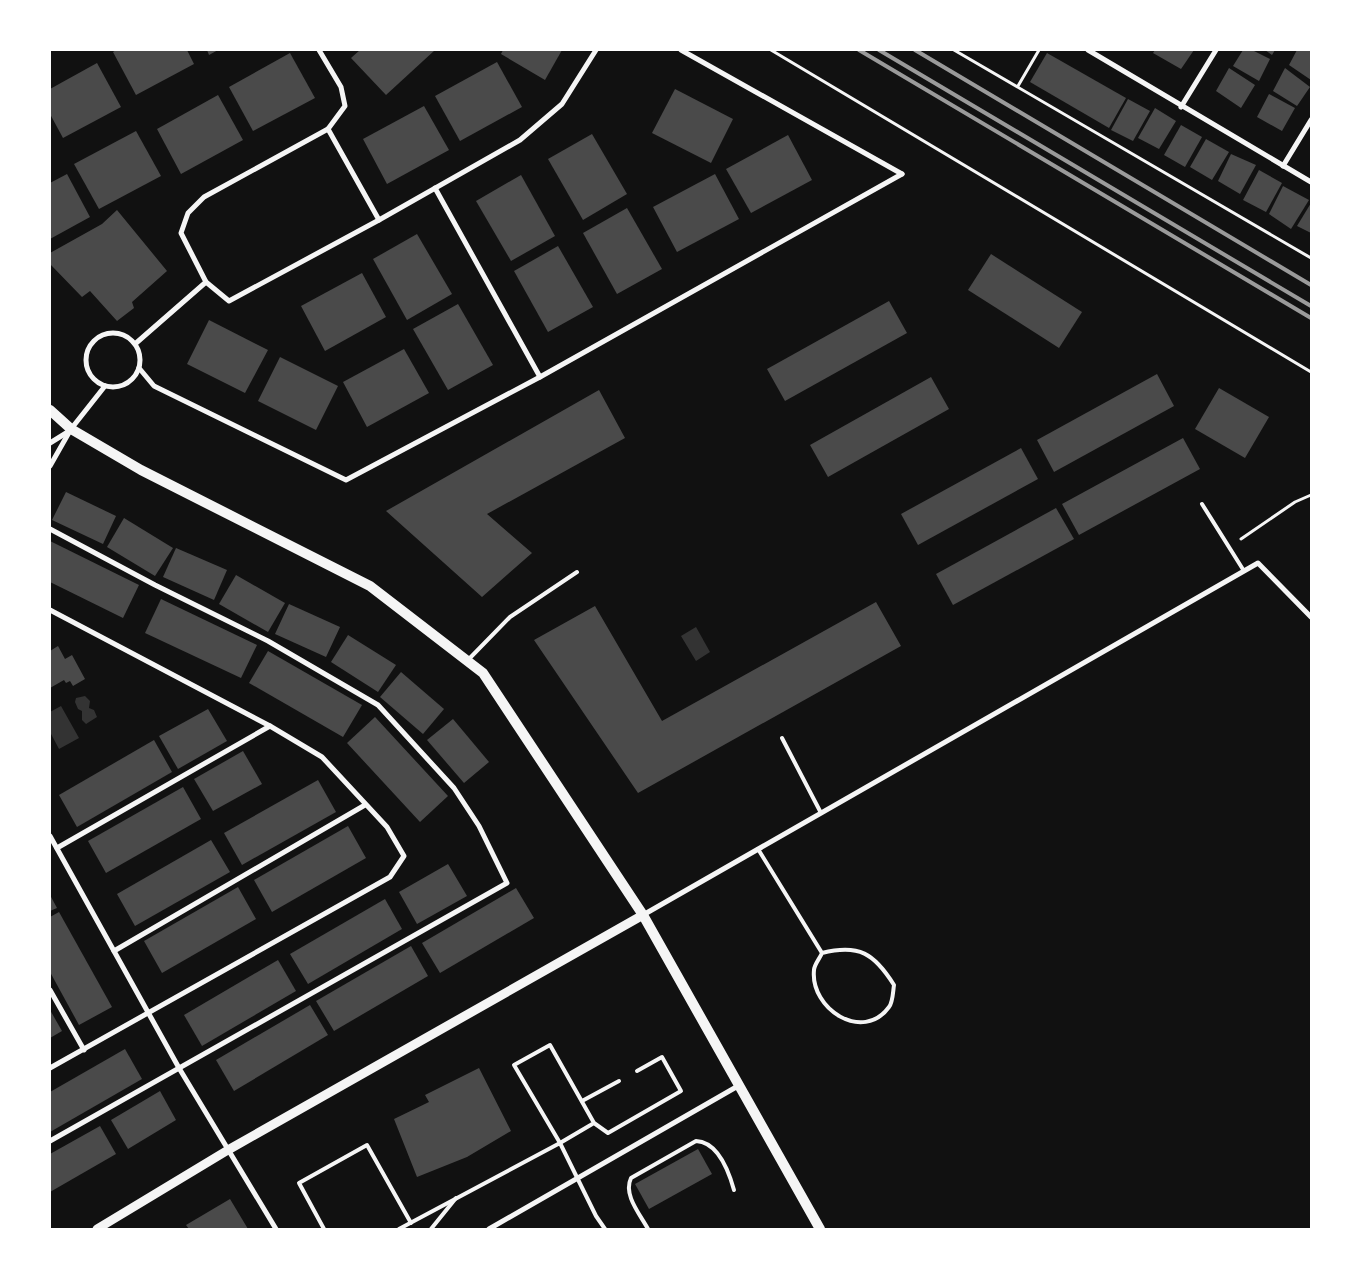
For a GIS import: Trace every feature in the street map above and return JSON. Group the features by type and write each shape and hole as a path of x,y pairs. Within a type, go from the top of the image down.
{"main road":[{"path":"50,410 72,430 141,470 370,586 483,673 643,915 820,1229"}],"street":[{"path":"319,50 341,87 345,106 328,129 204,197 188,213 182,233 206,282 229,301 379,220 520,140 562,104 596,50"},
{"path":"139,368 154,386 346,480 540,376 902,174 681,50"},
{"path":"1088,50 1181,107 1311,182"},
{"path":"1181,107 1216,50"},
{"path":"1283,166 1311,120"},
{"path":"328,129 379,220"},
{"path":"435,188 540,376"},
{"path":"135,344 206,282"},
{"path":"112,332 121,334 135,344 140,360 139,368 135,376 121,386 105,386 96,382 90,374 86,356 88,347 94,340 112,332"},
{"path":"50,466 72,430 105,386"},
{"path":"50,443 72,430"},
{"path":"50,529 268,641 378,704 454,788 479,826 507,883 50,1141"},
{"path":"97,1229 228,1150 1258,563 1311,617"},
{"path":"50,610 270,726 322,757 388,827 404,856 390,877 50,1068"},
{"path":"57,848 270,726"},
{"path":"114,951 366,805"},
{"path":"50,836 179,1068 276,1229"},
{"path":"50,990 84,1050"},
{"path":"489,1229 738,1086"}],"lane":[{"path":"1202,504 1244,571"},
{"path":"467,661 510,616 577,572"},
{"path":"782,738 822,813"},
{"path":"758,849 822,953"},
{"path":"840,949 862,951 882,966 894,985 890,1006 877,1018 862,1023 842,1019 828,1008 816,988 814,969 822,953 840,949"},
{"path":"605,1229 596,1216 560,1143 514,1065 550,1045 594,1123 608,1133 681,1091 662,1057 637,1071"},
{"path":"582,1101 619,1081"},
{"path":"400,1229 594,1123"},
{"path":"648,1229 629,1194 628,1185 631,1178 696,1141 706,1142 713,1148 730,1178 734,1190"},
{"path":"324,1229 299,1183 367,1145 410,1223"},
{"path":"431,1229 458,1196"}],"path":[{"path":"771,50 1311,372"},
{"path":"954,50 1311,258"},
{"path":"1018,86 1040,50"},
{"path":"1241,539 1295,502 1311,495"}],"shaded area":[{"path":"696,627 710,652 696,661 681,636"},
{"path":"85,696 90,701 89,708 94,710 97,717 86,724 82,720 82,711 78,709 75,702 76,698"},
{"path":"61,706 79,738 59,749 50,732 50,712"}],"building":[{"path":"116,50 187,50 194,64 136,95 113,52"},
{"path":"207,50 218,50 209,55"},
{"path":"360,50 435,50 386,95 351,58"},
{"path":"503,50 562,50 545,80 501,54"},
{"path":"1155,50 1194,50 1181,69 1153,53"},
{"path":"1243,50 1252,50 1270,59 1259,81 1233,66"},
{"path":"1265,50 1275,50 1272,55"},
{"path":"1297,50 1311,50 1311,80 1289,65"},
{"path":"290,53 315,98 253,131 229,87"},
{"path":"1047,53 1126,98 1109,128 1030,82"},
{"path":"497,62 522,107 460,141 435,96"},
{"path":"97,63 121,107 63,138 50,114 50,89"},
{"path":"1229,68 1255,85 1241,108 1216,91"},
{"path":"1285,68 1310,87 1297,106 1273,91"},
{"path":"675,89 733,119 711,163 652,133"},
{"path":"1269,94 1295,108 1282,131 1257,117"},
{"path":"218,95 243,140 181,174 157,129"},
{"path":"1128,99 1150,111 1133,141 1111,130"},
{"path":"424,106 449,150 387,184 363,139"},
{"path":"1155,108 1176,121 1159,149 1138,138"},
{"path":"1181,125 1202,137 1185,167 1164,155"},
{"path":"136,131 161,176 99,209 74,164"},
{"path":"592,134 627,194 583,220 548,159"},
{"path":"788,135 812,180 751,213 726,169"},
{"path":"1206,139 1229,152 1212,180 1190,167"},
{"path":"1231,154 1256,165 1240,194 1218,181"},
{"path":"1259,170 1282,183 1266,212 1243,200"},
{"path":"67,174 90,217 50,239 50,183"},
{"path":"715,174 739,219 677,252 653,207"},
{"path":"521,175 555,236 511,261 476,201"},
{"path":"1283,186 1309,200 1291,229 1269,214"},
{"path":"1311,203 1311,233 1297,226"},
{"path":"627,208 662,269 617,294 583,233"},
{"path":"117,210 167,271 132,302 134,308 117,321 90,291 82,297 50,264 50,253 102,224"},
{"path":"417,234 452,294 407,320 373,259"},
{"path":"558,246 593,307 548,332 514,271"},
{"path":"991,254 1082,312 1059,348 968,290"},
{"path":"362,273 386,317 325,351 301,306"},
{"path":"889,301 907,333 785,401 767,369"},
{"path":"458,304 493,365 448,390 413,329"},
{"path":"209,320 268,350 245,393 187,364"},
{"path":"404,349 429,393 367,427 343,382"},
{"path":"280,357 338,386 316,430 258,401"},
{"path":"1157,374 1174,406 1054,472 1037,440"},
{"path":"931,377 949,409 828,477 810,445"},
{"path":"1219,388 1269,417 1245,458 1195,429"},
{"path":"599,390 625,438 487,514 532,553 482,597 386,511"},
{"path":"1183,438 1200,469 1079,535 1062,504"},
{"path":"1021,448 1038,479 918,545 901,514"},
{"path":"66,492 116,516 103,544 52,520"},
{"path":"1056,508 1074,539 953,605 936,574"},
{"path":"124,518 173,548 155,576 107,547"},
{"path":"50,541 139,585 123,618 50,582"},
{"path":"176,548 227,570 214,600 163,577"},
{"path":"236,575 285,603 268,632 219,604"},
{"path":"161,599 257,645 241,678 145,633"},
{"path":"876,602 901,646 638,793 534,640 595,606 662,721"},
{"path":"289,604 340,627 326,657 275,634"},
{"path":"348,635 396,665 378,692 331,662"},
{"path":"58,646 65,659 72,655 85,679 73,686 70,681 66,683 64,680 50,688 50,651"},
{"path":"268,651 362,705 343,737 249,683"},
{"path":"401,672 444,709 423,734 380,697"},
{"path":"208,709 227,741 178,769 159,736"},
{"path":"375,717 448,796 420,822 347,743"},
{"path":"453,719 489,762 464,783 427,740"},
{"path":"154,740 172,772 77,827 59,795"},
{"path":"243,751 262,784 213,811 194,779"},
{"path":"318,780 336,812 242,865 224,833"},
{"path":"183,787 201,819 106,873 88,841"},
{"path":"348,826 366,858 272,912 254,880"},
{"path":"211,840 230,872 135,926 117,894"},
{"path":"448,864 467,896 417,924 399,892"},
{"path":"238,887 256,919 162,973 144,941"},
{"path":"516,888 534,918 440,973 422,943"},
{"path":"50,895 57,908 50,911"},
{"path":"385,899 402,929 308,984 290,954"},
{"path":"59,912 112,1007 79,1025 50,972 50,917"},
{"path":"411,946 428,976 334,1031 316,1001"},
{"path":"278,960 296,991 202,1046 184,1015"},
{"path":"310,1005 328,1035 234,1091 216,1060"},
{"path":"50,1010 62,1031 50,1038"},
{"path":"125,1049 142,1079 50,1132 50,1092"},
{"path":"479,1068 511,1131 467,1157 417,1177 394,1119 429,1102 425,1095"},
{"path":"160,1091 176,1120 128,1149 111,1120"},
{"path":"100,1126 116,1154 50,1192 50,1154"},
{"path":"698,1149 712,1174 649,1209 635,1184"},
{"path":"230,1199 248,1229 189,1229 186,1225"}],"railway":[{"path":"859,50 1311,318"},
{"path":"879,50 1311,306"},
{"path":"915,50 1311,285"}]}
